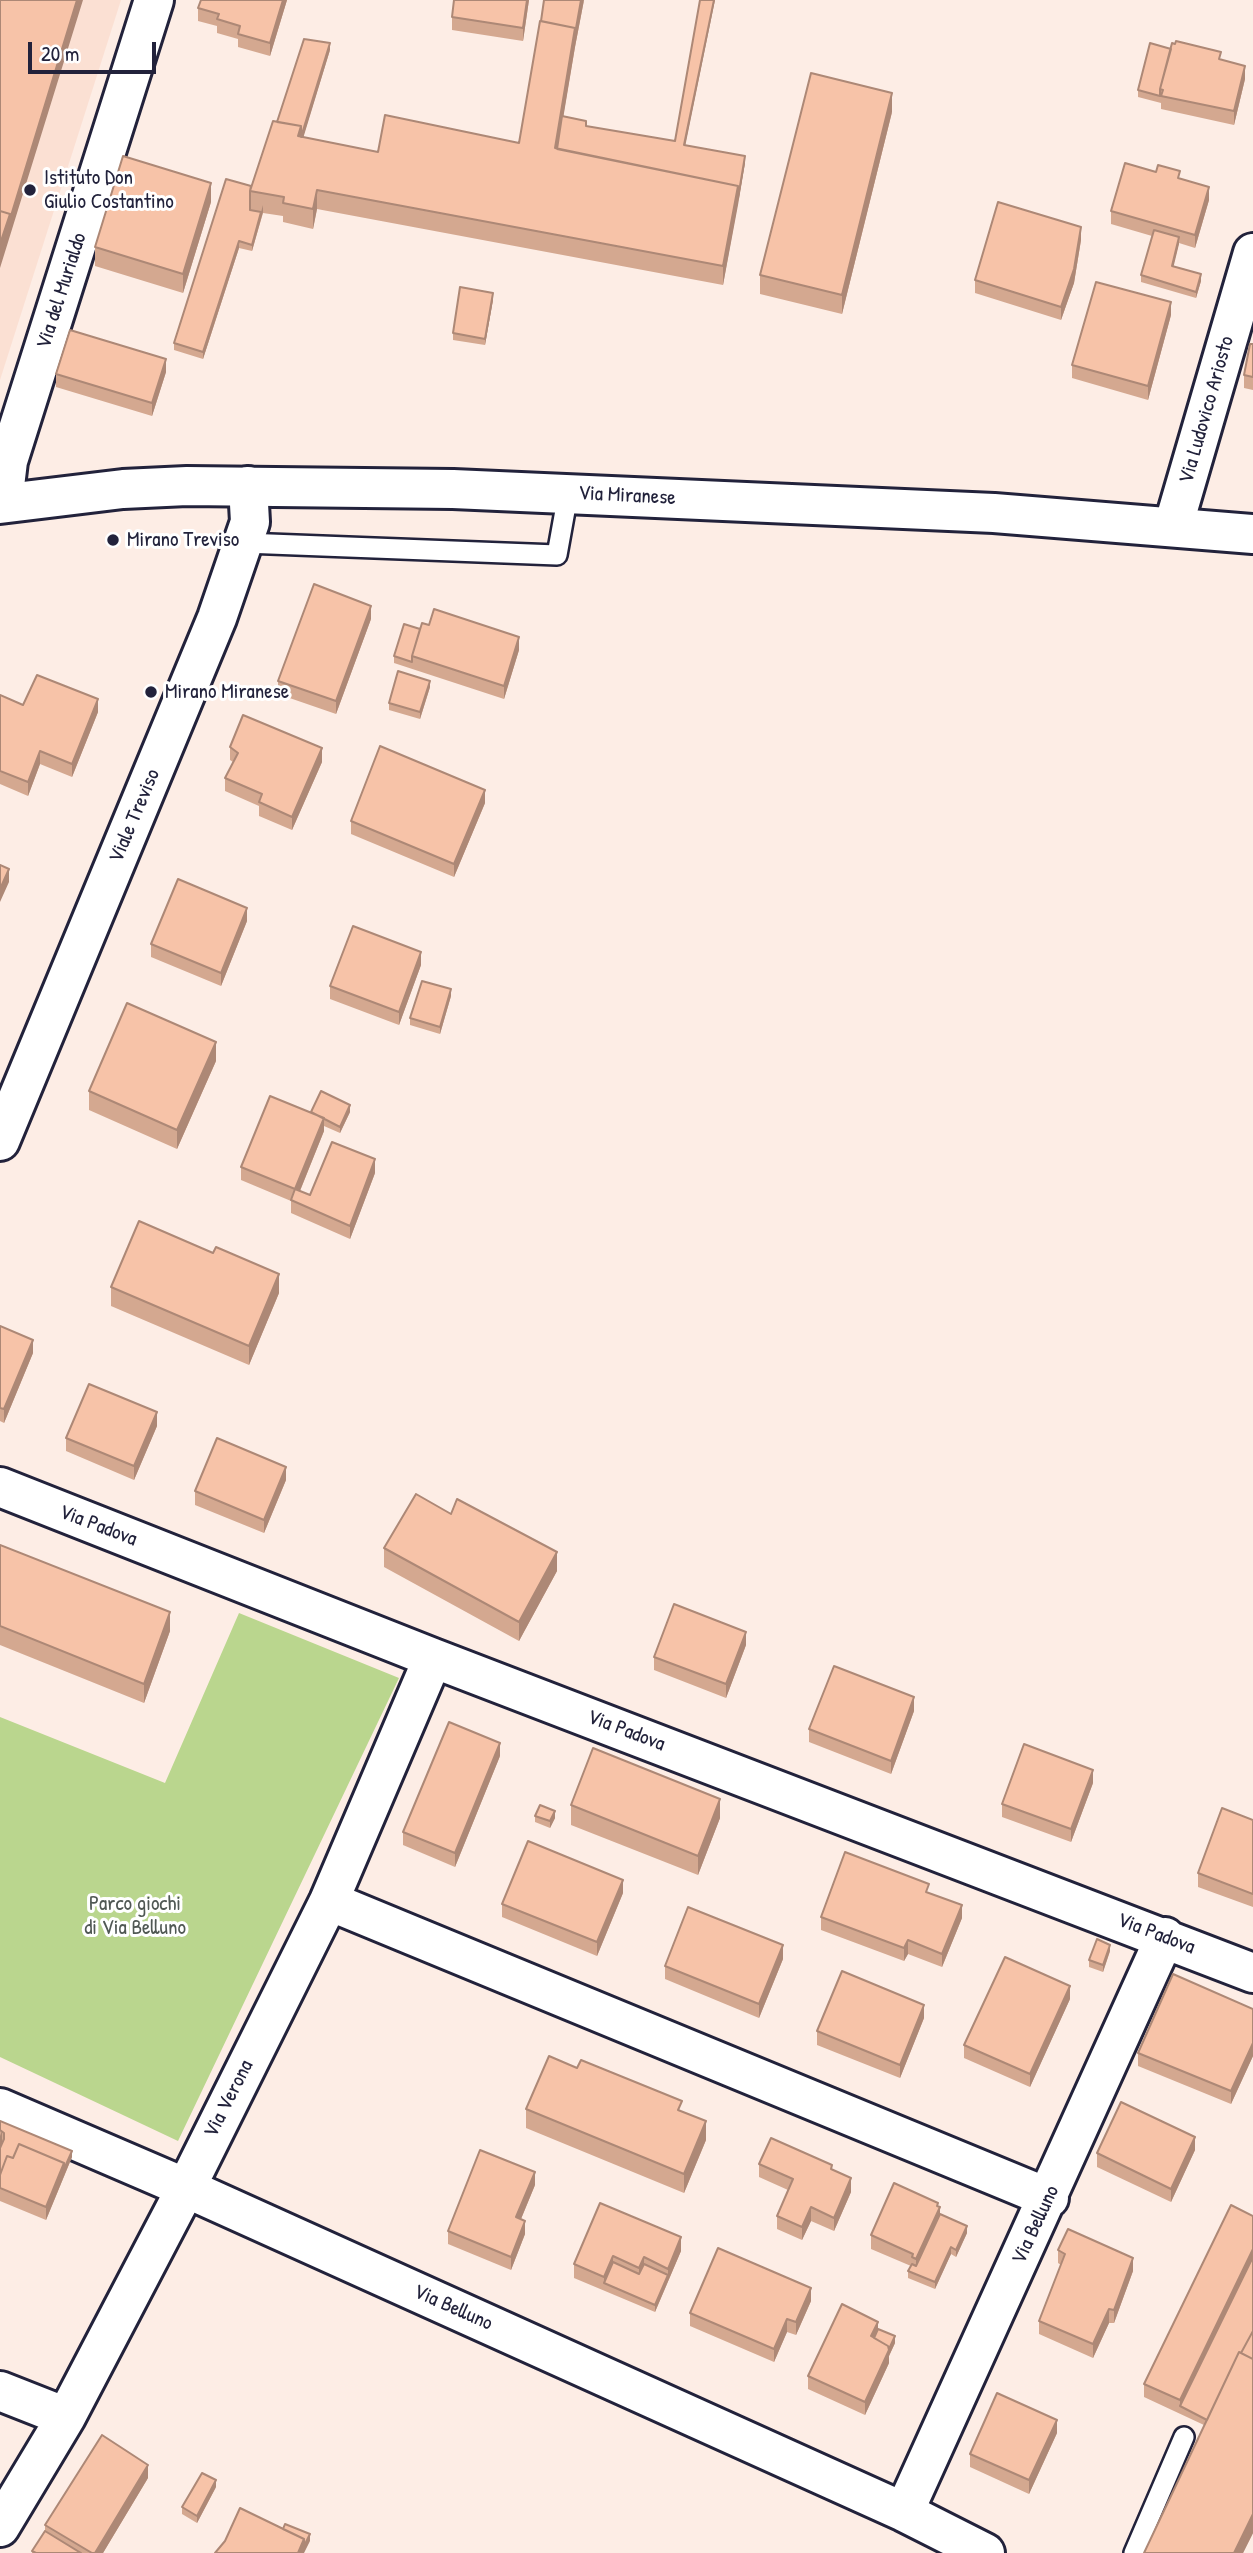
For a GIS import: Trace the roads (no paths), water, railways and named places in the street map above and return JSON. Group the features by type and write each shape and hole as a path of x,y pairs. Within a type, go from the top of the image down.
{"street":[{"name":"Via del Murialdo","path":"1,503 8,461 154,0"},
{"name":"Via Ludovico Ariosto","path":"1173,527 1253,253"},
{"name":"Via Miranese","path":"1,503 123,489 248,486 568,494 995,513 1253,534"},
{"name":"Viale Treviso","path":"0,1141 217,618 250,522 248,486"},
{"name":"Via Padova","path":"0,1487 433,1658 1253,1973"},
{"name":"Via Verona","path":"0,2527 66,2417 186,2188 328,1901 433,1658"},
{"path":"328,1901 1049,2198"},
{"name":"Via Belluno","path":"904,2512 1049,2198 1165,1937"},
{"name":"Via Belluno","path":"0,2108 186,2188 904,2512 985,2553"},
{"path":"0,2391 66,2417"}],"lane":[{"path":"244,544 556,555 568,494"},
{"path":"1134,2553 1184,2437"}],"place":[{"name":"Istituto Don Giulio Costantino","path":"30,190"},
{"name":"Mirano Treviso","path":"113,540"},
{"name":"Mirano Miranese","path":"151,692"}],"park label":[{"name":"Parco giochi di Via Belluno","path":"135,1916"}]}
